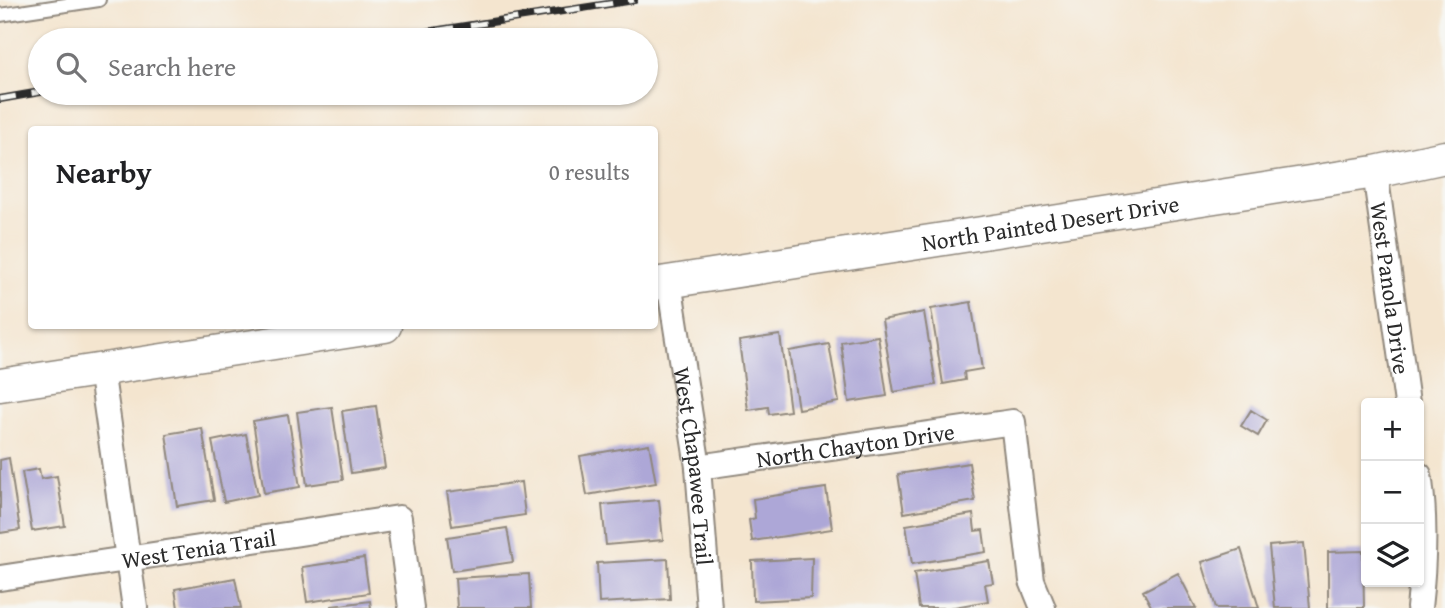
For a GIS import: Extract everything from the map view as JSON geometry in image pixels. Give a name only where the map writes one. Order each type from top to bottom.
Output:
[{"type":"street","name":"North Painted Desert Drive","points":[[662,283],[1375,172],[1445,157]]},
{"type":"street","name":"West Panola Drive","points":[[1375,172],[1406,398]]},
{"type":"street","name":"West Chapawee Trail","points":[[662,283],[698,467],[709,608]]},
{"type":"street","points":[[0,385],[365,329]]},
{"type":"street","points":[[101,369],[135,608]]},
{"type":"street","name":"North Chayton Drive","points":[[698,467],[1013,422],[1032,581],[1043,608]]},
{"type":"street","name":"West Tenia Trail","points":[[0,579],[399,518],[411,608]]},
{"type":"street","points":[[1419,608],[1423,562],[1422,524]]},
{"type":"lane","points":[[0,15],[99,0]]},
{"type":"building","points":[[971,302],[982,369],[964,372],[965,380],[943,384],[931,309]]},
{"type":"building","points":[[924,312],[936,385],[894,392],[882,320]]},
{"type":"building","points":[[780,335],[790,411],[769,414],[768,407],[748,410],[739,341]]},
{"type":"building","points":[[878,336],[887,396],[849,402],[841,342]]},
{"type":"building","points":[[829,344],[839,402],[798,409],[789,351]]},
{"type":"building","points":[[376,406],[385,468],[351,473],[342,411]]},
{"type":"building","points":[[332,407],[343,480],[307,485],[297,412]]},
{"type":"building","points":[[1251,410],[1267,420],[1258,436],[1241,426]]},
{"type":"building","points":[[288,415],[300,487],[264,493],[253,421]]},
{"type":"building","points":[[202,428],[214,500],[177,506],[166,434]]},
{"type":"building","points":[[246,434],[258,495],[224,502],[212,441]]},
{"type":"building","points":[[649,444],[656,483],[587,495],[580,456]]},
{"type":"building","points":[[9,458],[20,530],[0,533],[0,460]]},
{"type":"building","points":[[969,463],[975,501],[904,513],[898,474]]},
{"type":"building","points":[[39,469],[41,479],[57,476],[65,526],[32,531],[22,472]]},
{"type":"building","points":[[521,482],[525,515],[452,526],[447,492]]},
{"type":"building","points":[[826,488],[832,529],[752,541],[749,520],[755,518],[753,499]]},
{"type":"building","points":[[659,500],[663,540],[606,545],[602,505]]},
{"type":"building","points":[[973,514],[975,531],[983,530],[986,552],[912,564],[906,525]]},
{"type":"building","points":[[507,528],[513,562],[452,571],[447,537]]},
{"type":"building","points":[[1304,543],[1310,608],[1275,608],[1269,546]]},
{"type":"building","points":[[1241,549],[1259,608],[1216,608],[1202,562]]},
{"type":"building","points":[[1361,551],[1364,608],[1328,608],[1328,552]]},
{"type":"building","points":[[364,558],[369,593],[307,602],[302,567]]},
{"type":"building","points":[[812,558],[811,598],[753,601],[752,561]]},
{"type":"building","points":[[668,559],[670,599],[599,603],[597,563]]},
{"type":"building","points":[[989,561],[993,583],[985,584],[988,601],[949,608],[919,608],[914,573]]},
{"type":"building","points":[[1178,573],[1196,608],[1152,608],[1143,591]]},
{"type":"building","points":[[529,574],[531,608],[457,608],[455,578]]},
{"type":"building","points":[[235,578],[241,608],[178,608],[175,589]]},
{"type":"building","points":[[370,601],[371,608],[332,608],[332,606]]},
{"type":"railway","points":[[453,28],[634,0]]},
{"type":"railway","points":[[0,99],[28,94]]}]
